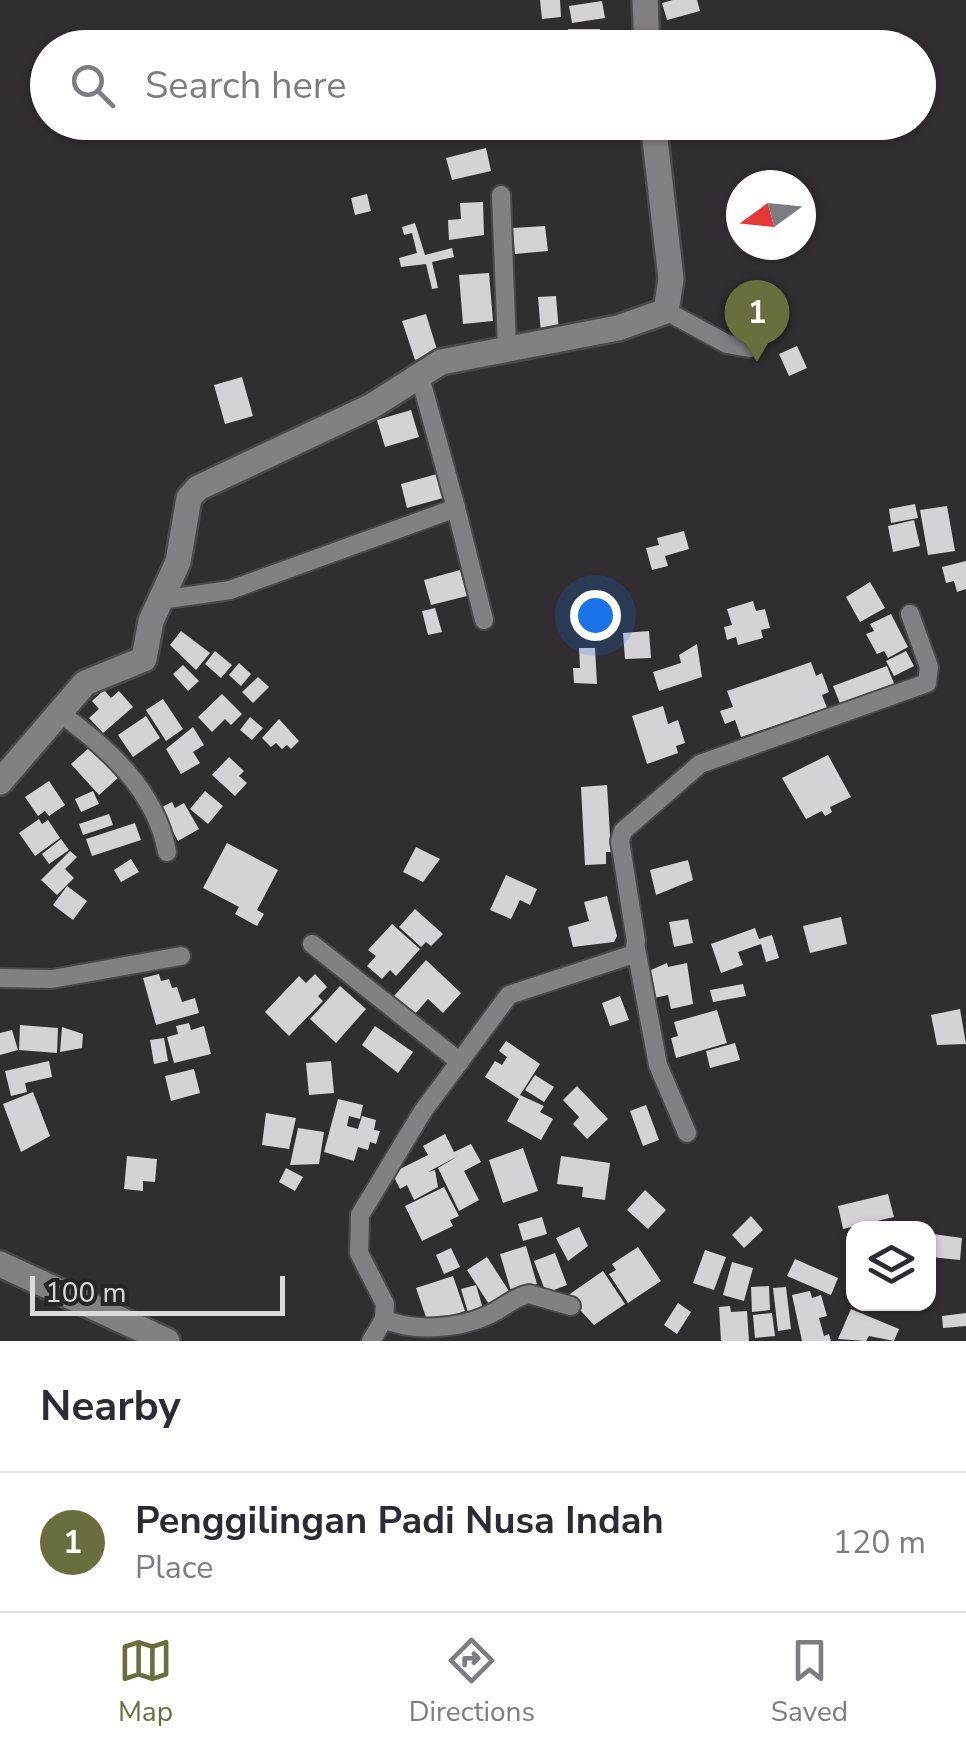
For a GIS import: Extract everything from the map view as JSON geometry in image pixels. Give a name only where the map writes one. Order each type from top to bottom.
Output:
[{"type":"street","points":[[646,0],[647,30]]},
{"type":"street","points":[[655,140],[671,280],[666,311]]},
{"type":"street","points":[[500,195],[507,346]]},
{"type":"street","points":[[0,782],[18,766],[57,711],[85,683],[144,658],[151,621],[178,562],[194,491],[372,406],[440,362],[507,346],[618,328],[666,311],[727,344],[749,348]]},
{"type":"street","points":[[419,374],[484,620]]},
{"type":"street","points":[[162,600],[230,590],[456,508]]},
{"type":"street","points":[[687,1133],[658,1065],[636,949],[620,841],[623,831],[700,764],[928,681],[929,667],[910,614]]},
{"type":"street","points":[[57,711],[122,765],[163,828],[167,852]]},
{"type":"street","points":[[312,944],[460,1062]]},
{"type":"street","points":[[371,1341],[384,1319],[382,1294],[359,1253],[362,1207],[422,1111],[509,995],[631,956],[636,949]]},
{"type":"street","points":[[0,978],[52,980],[181,956]]},
{"type":"street","points":[[0,1264],[167,1341]]},
{"type":"street","points":[[384,1319],[404,1328],[458,1324],[486,1316],[529,1294],[571,1306]]},
{"type":"building","points":[[540,0],[560,0],[561,17],[542,19]]},
{"type":"building","points":[[697,0],[700,11],[667,20],[662,3]]},
{"type":"building","points":[[602,1],[605,18],[572,23],[569,6]]},
{"type":"building","points":[[486,148],[491,171],[452,180],[446,158]]},
{"type":"building","points":[[367,194],[371,211],[355,215],[351,198]]},
{"type":"building","points":[[483,202],[484,235],[449,240],[448,220],[461,219],[460,203]]},
{"type":"building","points":[[415,223],[425,255],[452,248],[454,257],[432,262],[438,288],[432,289],[426,264],[401,267],[399,258],[417,253],[412,233],[404,235],[402,227]]},
{"type":"building","points":[[545,226],[548,251],[515,254],[513,228]]},
{"type":"building","points":[[489,273],[493,321],[463,324],[459,275]]},
{"type":"building","points":[[556,296],[559,333],[541,334],[538,297]]},
{"type":"building","points":[[426,314],[438,353],[415,360],[402,321]]},
{"type":"building","points":[[797,346],[807,368],[789,376],[779,354]]},
{"type":"building","points":[[242,377],[253,416],[225,424],[214,385]]},
{"type":"building","points":[[411,410],[419,437],[385,447],[377,420]]},
{"type":"building","points":[[437,474],[443,498],[407,508],[401,484]]},
{"type":"building","points":[[915,504],[918,518],[891,523],[889,509]]},
{"type":"building","points":[[947,506],[955,551],[928,555],[920,510]]},
{"type":"building","points":[[914,520],[920,546],[893,552],[888,526]]},
{"type":"building","points":[[684,531],[689,549],[665,556],[668,566],[652,570],[646,548],[659,545],[657,538]]},
{"type":"building","points":[[966,561],[966,589],[957,592],[954,581],[946,583],[942,567]]},
{"type":"building","points":[[460,570],[467,596],[431,605],[424,580]]},
{"type":"building","points":[[870,582],[885,608],[860,622],[846,597]]},
{"type":"building","points":[[753,601],[756,611],[765,609],[770,628],[761,630],[763,638],[738,645],[736,637],[727,640],[724,627],[732,625],[727,609]]},
{"type":"building","points":[[435,608],[442,632],[428,635],[422,611]]},
{"type":"building","points":[[891,614],[908,647],[888,658],[884,651],[877,654],[866,634],[874,631],[870,624]]},
{"type":"building","points":[[181,631],[210,653],[196,670],[170,645]]},
{"type":"building","points":[[649,631],[651,658],[625,659],[623,633]]},
{"type":"building","points":[[697,644],[702,677],[659,691],[653,672],[681,663],[679,655]]},
{"type":"building","points":[[579,648],[595,648],[597,684],[574,683],[573,668],[580,668]]},
{"type":"building","points":[[215,651],[232,665],[221,678],[205,664]]},
{"type":"building","points":[[906,651],[914,666],[894,676],[886,661]]},
{"type":"building","points":[[811,662],[816,676],[822,673],[829,692],[822,695],[827,708],[741,737],[735,720],[725,724],[720,711],[733,707],[727,691]]},
{"type":"building","points":[[239,663],[251,674],[241,686],[229,675]]},
{"type":"building","points":[[183,665],[199,681],[188,691],[173,674]]},
{"type":"building","points":[[887,666],[897,691],[843,711],[833,686]]},
{"type":"building","points":[[258,677],[269,687],[253,703],[242,692]]},
{"type":"building","points":[[104,690],[111,698],[119,691],[133,707],[103,733],[89,718],[99,709],[92,701]]},
{"type":"building","points":[[222,694],[242,714],[231,725],[225,719],[212,732],[198,717]]},
{"type":"building","points":[[163,699],[183,729],[166,741],[146,710]]},
{"type":"building","points":[[663,706],[668,724],[678,720],[685,743],[676,746],[678,753],[647,764],[632,716]]},
{"type":"building","points":[[146,716],[160,738],[133,757],[118,735]]},
{"type":"building","points":[[250,717],[263,728],[252,740],[240,730]]},
{"type":"building","points":[[279,719],[299,741],[291,749],[287,745],[282,749],[276,743],[271,747],[262,738]]},
{"type":"building","points":[[193,727],[204,745],[193,752],[200,763],[181,774],[166,749]]},
{"type":"building","points":[[90,747],[118,778],[99,795],[71,764]]},
{"type":"building","points":[[828,755],[851,797],[830,807],[832,812],[825,816],[822,811],[806,819],[782,778]]},
{"type":"building","points":[[229,757],[244,771],[239,776],[247,783],[235,796],[212,775]]},
{"type":"building","points":[[49,781],[65,805],[49,816],[45,811],[38,816],[25,797]]},
{"type":"building","points":[[607,785],[611,852],[606,852],[606,864],[585,865],[581,787]]},
{"type":"building","points":[[93,791],[99,804],[81,812],[75,799]]},
{"type":"building","points":[[205,791],[223,806],[208,824],[190,809]]},
{"type":"building","points":[[172,802],[175,808],[184,803],[199,829],[178,841],[160,808]]},
{"type":"building","points":[[109,814],[113,825],[83,835],[79,824]]},
{"type":"building","points":[[39,819],[42,824],[48,820],[60,838],[35,856],[19,833]]},
{"type":"building","points":[[135,823],[141,840],[92,856],[86,839]]},
{"type":"building","points":[[61,839],[69,850],[49,864],[42,854]]},
{"type":"building","points":[[227,843],[278,870],[257,910],[264,914],[257,926],[235,914],[239,907],[203,888]]},
{"type":"building","points":[[416,847],[440,859],[423,882],[403,872]]},
{"type":"building","points":[[70,851],[77,857],[65,869],[74,878],[57,895],[41,880]]},
{"type":"building","points":[[131,859],[139,872],[121,882],[114,870]]},
{"type":"building","points":[[688,860],[693,880],[656,895],[650,870]]},
{"type":"building","points":[[506,875],[537,889],[530,905],[520,900],[511,919],[490,910]]},
{"type":"building","points":[[67,886],[87,901],[73,920],[53,905]]},
{"type":"building","points":[[607,896],[617,936],[614,942],[573,947],[568,927],[589,921],[584,902]]},
{"type":"building","points":[[415,909],[443,934],[431,946],[426,942],[421,947],[399,927]]},
{"type":"building","points":[[841,917],[847,944],[810,953],[803,926]]},
{"type":"building","points":[[688,919],[693,943],[674,947],[669,922]]},
{"type":"building","points":[[392,924],[420,949],[396,976],[390,970],[382,979],[367,966],[376,956],[368,950]]},
{"type":"building","points":[[755,928],[759,939],[772,935],[779,958],[766,962],[761,944],[738,952],[743,965],[721,973],[711,944]]},
{"type":"building","points":[[426,960],[461,993],[443,1013],[428,999],[414,1015],[394,996]]},
{"type":"building","points":[[667,963],[668,967],[687,963],[693,1004],[671,1009],[668,995],[649,999],[644,973]]},
{"type":"building","points":[[159,974],[161,981],[169,979],[172,988],[177,987],[182,1002],[195,998],[199,1013],[156,1025],[143,978]]},
{"type":"building","points":[[315,974],[327,987],[318,996],[323,1001],[289,1036],[265,1012],[299,976],[306,983]]},
{"type":"building","points":[[743,984],[746,996],[713,1002],[710,990]]},
{"type":"building","points":[[340,986],[366,1009],[336,1043],[310,1019]]},
{"type":"building","points":[[620,996],[629,1020],[610,1026],[602,1003]]},
{"type":"building","points":[[960,1009],[966,1044],[937,1045],[931,1015]]},
{"type":"building","points":[[717,1010],[727,1043],[676,1058],[671,1038],[678,1036],[674,1022]]},
{"type":"building","points":[[189,1023],[191,1030],[204,1026],[211,1054],[174,1063],[167,1037],[178,1034],[176,1026]]},
{"type":"building","points":[[20,1025],[58,1028],[57,1053],[19,1050]]},
{"type":"building","points":[[375,1026],[413,1052],[398,1073],[362,1045]]},
{"type":"building","points":[[62,1027],[83,1034],[82,1048],[60,1052]]},
{"type":"building","points":[[12,1030],[18,1050],[0,1055],[0,1033]]},
{"type":"building","points":[[164,1038],[168,1061],[154,1064],[150,1040]]},
{"type":"building","points":[[506,1041],[540,1064],[520,1095],[544,1106],[540,1112],[553,1119],[541,1140],[507,1121],[519,1099],[485,1077],[495,1061],[502,1065],[507,1057],[499,1051]]},
{"type":"building","points":[[735,1043],[740,1060],[710,1068],[706,1051]]},
{"type":"building","points":[[49,1061],[52,1077],[25,1083],[27,1092],[11,1096],[5,1071]]},
{"type":"building","points":[[331,1061],[334,1093],[309,1095],[306,1063]]},
{"type":"building","points":[[194,1069],[200,1093],[171,1101],[165,1076]]},
{"type":"building","points":[[535,1075],[554,1087],[544,1102],[525,1090]]},
{"type":"building","points":[[577,1086],[608,1119],[587,1139],[573,1124],[579,1117],[563,1100]]},
{"type":"building","points":[[33,1092],[50,1136],[21,1152],[3,1104]]},
{"type":"building","points":[[338,1099],[363,1105],[360,1119],[349,1116],[347,1126],[358,1129],[362,1116],[376,1120],[374,1130],[380,1131],[376,1144],[370,1142],[368,1150],[358,1147],[354,1161],[324,1152]]},
{"type":"building","points":[[646,1105],[659,1140],[643,1146],[630,1111]]},
{"type":"building","points":[[266,1113],[296,1118],[289,1149],[262,1145]]},
{"type":"building","points":[[298,1128],[324,1132],[319,1164],[290,1165]]},
{"type":"building","points":[[445,1134],[454,1152],[471,1144],[481,1162],[464,1171],[479,1200],[459,1211],[438,1168],[458,1156],[428,1172],[435,1170],[438,1187],[414,1200],[407,1185],[400,1189],[392,1173],[428,1155],[423,1146]]},
{"type":"building","points":[[523,1148],[538,1191],[503,1203],[489,1160]]},
{"type":"building","points":[[127,1156],[157,1159],[155,1182],[143,1181],[143,1191],[124,1189]]},
{"type":"building","points":[[561,1156],[610,1163],[605,1200],[582,1197],[583,1187],[557,1184]]},
{"type":"building","points":[[286,1168],[303,1177],[295,1191],[279,1182]]},
{"type":"building","points":[[444,1187],[459,1216],[450,1220],[453,1226],[422,1241],[405,1206]]},
{"type":"building","points":[[645,1190],[666,1210],[648,1229],[627,1210]]},
{"type":"building","points":[[888,1194],[894,1217],[846,1221],[843,1229],[838,1206]]},
{"type":"building","points":[[751,1216],[763,1230],[744,1248],[732,1235]]},
{"type":"building","points":[[542,1217],[547,1234],[523,1241],[518,1224]]},
{"type":"building","points":[[579,1227],[588,1246],[568,1261],[556,1238]]},
{"type":"building","points":[[936,1234],[962,1238],[960,1260],[936,1258]]},
{"type":"building","points":[[526,1246],[537,1284],[511,1291],[500,1254]]},
{"type":"building","points":[[638,1247],[661,1281],[628,1303],[609,1274],[616,1270],[612,1264]]},
{"type":"building","points":[[451,1248],[460,1267],[444,1274],[436,1255]]},
{"type":"building","points":[[705,1250],[726,1257],[714,1290],[693,1283]]},
{"type":"building","points":[[555,1253],[567,1285],[546,1293],[534,1261]]},
{"type":"building","points":[[487,1257],[509,1291],[492,1309],[467,1270]]},
{"type":"building","points":[[795,1259],[838,1278],[831,1295],[787,1276]]},
{"type":"building","points":[[732,1262],[753,1268],[744,1301],[723,1295]]},
{"type":"building","points":[[603,1271],[625,1304],[594,1325],[567,1296]]},
{"type":"building","points":[[453,1276],[465,1311],[428,1323],[416,1288]]},
{"type":"building","points":[[476,1285],[484,1312],[469,1316],[461,1289]]},
{"type":"building","points":[[769,1286],[770,1310],[752,1312],[751,1287]]},
{"type":"building","points":[[786,1287],[791,1329],[778,1331],[773,1288]]},
{"type":"building","points":[[810,1291],[812,1298],[821,1295],[827,1316],[819,1318],[824,1336],[829,1334],[831,1341],[802,1341],[792,1295]]},
{"type":"building","points":[[678,1303],[691,1312],[677,1334],[664,1325]]},
{"type":"building","points":[[730,1306],[731,1312],[747,1311],[749,1341],[721,1341],[719,1307]]},
{"type":"building","points":[[850,1311],[899,1329],[894,1341],[869,1336],[866,1341],[838,1339]]},
{"type":"building","points":[[772,1313],[775,1336],[755,1338],[753,1315]]},
{"type":"building","points":[[966,1313],[966,1326],[943,1328],[942,1316]]},
{"type":"place","name":"Penggilingan Padi Nusa Indah","points":[[757,362]]}]
